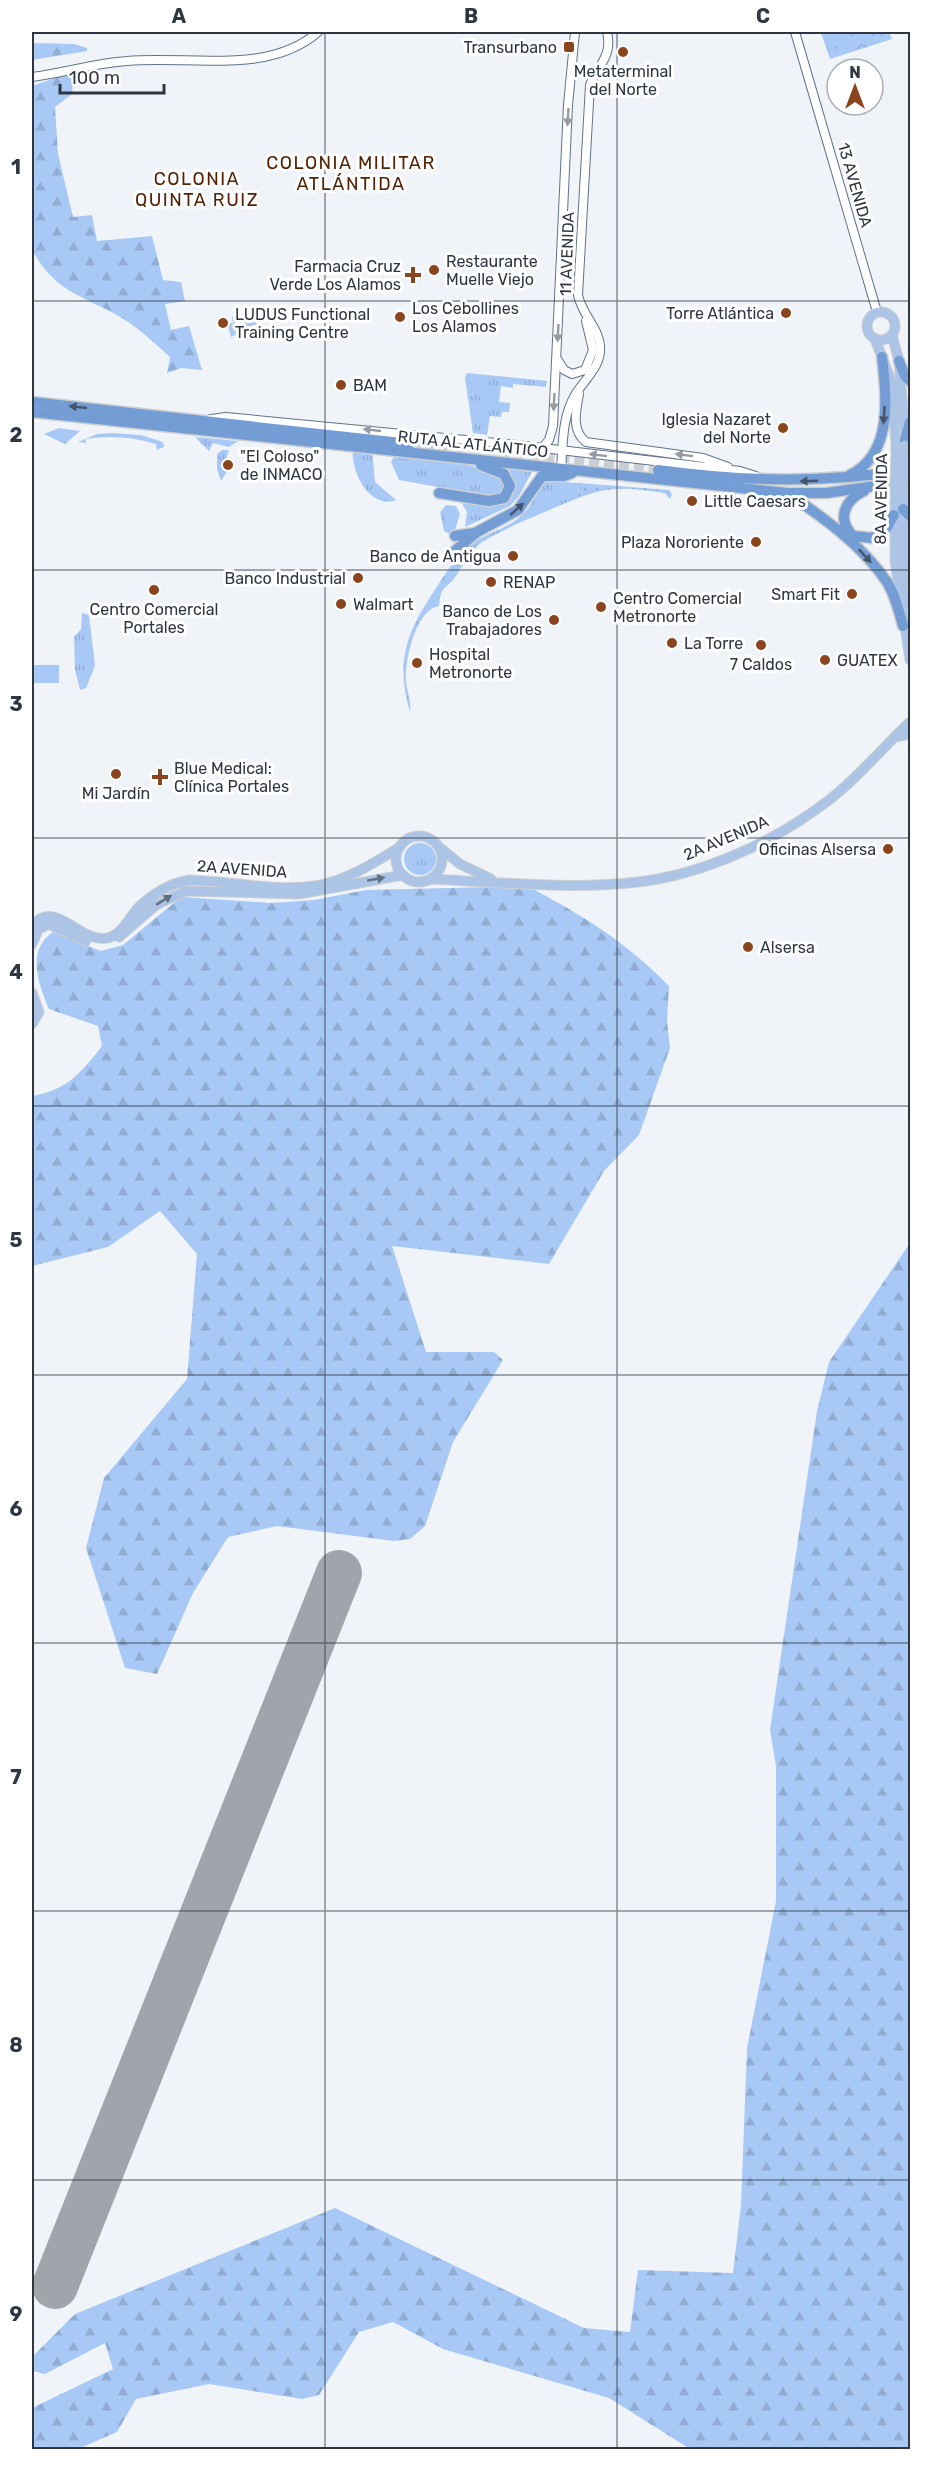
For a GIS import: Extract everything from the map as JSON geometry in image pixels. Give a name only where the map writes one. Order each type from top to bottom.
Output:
[{"type":"highway","points":[[842,479],[860,470],[879,445],[885,404],[882,357]]},
{"type":"highway","points":[[899,361],[905,376],[910,381]]},
{"type":"highway","name":"RUTA AL ATLÁNTICO","points":[[32,402],[410,444]]},
{"type":"highway","name":"RUTA AL ATLÁNTICO","points":[[32,412],[787,493],[826,493],[910,481]]},
{"type":"highway","points":[[902,444],[910,422]]},
{"type":"highway","points":[[439,493],[497,501],[504,498],[510,486],[504,474],[458,458]]},
{"type":"highway","points":[[449,556],[477,532],[518,510],[542,476],[564,476],[578,470]]},
{"type":"highway","name":"RUTA AL ATLÁNTICO","points":[[658,470],[776,481],[842,479],[910,470]]},
{"type":"highway","points":[[872,486],[846,504],[843,519],[847,530],[859,539],[872,538],[903,514]]},
{"type":"highway","points":[[787,493],[825,519],[867,557],[888,584],[903,626]]},
{"type":"highway","points":[[452,502],[464,498]]},
{"type":"highway","points":[[455,536],[477,532]]},
{"type":"main road","points":[[33,77],[131,60],[261,57],[298,46],[318,32]]},
{"type":"main road","name":"11 AVENIDA","points":[[542,448],[552,433],[575,32]]},
{"type":"main road","name":"11 AVENIDA","points":[[561,469],[566,415],[582,384],[596,366],[600,352],[599,338],[585,318],[578,295],[589,98],[593,78],[607,57],[607,32]]},
{"type":"main road","name":"13 AVENIDA","points":[[795,32],[877,312]]},
{"type":"main road","points":[[877,312],[886,312],[893,318],[896,326],[892,335],[885,340],[875,339],[868,333],[866,325],[869,317],[877,312]]},
{"type":"main road","points":[[557,359],[564,370],[572,374],[585,370],[593,350],[585,318]]},
{"type":"main road","name":"8A AVENIDA","points":[[892,335],[899,361],[902,444],[899,492],[903,514],[904,560],[910,605]]},
{"type":"main road","name":"8A AVENIDA","points":[[875,339],[895,399],[902,444]]},
{"type":"main road","points":[[582,384],[576,423],[580,437],[586,442],[703,458],[740,471]]},
{"type":"main road","name":"RUTA AL ATLÁNTICO","points":[[199,421],[226,417],[268,420],[542,448],[740,471],[776,481]]},
{"type":"main road","name":"8A AVENIDA","points":[[903,514],[895,561],[903,626],[910,660]]},
{"type":"main road","name":"2A AVENIDA","points":[[430,879],[588,885],[641,882],[677,874],[721,860],[786,828],[827,802],[856,777],[910,722]]},
{"type":"main road","points":[[893,738],[910,734]]},
{"type":"main road","points":[[420,836],[434,842],[439,847],[442,862],[436,875],[430,879],[415,881],[403,875],[397,865],[400,847],[406,841],[420,836]]},
{"type":"main road","name":"2A AVENIDA","points":[[32,926],[40,918],[54,916],[90,936],[107,938],[119,931],[156,892],[176,883],[189,880],[314,886],[359,871],[400,847]]},
{"type":"main road","name":"2A AVENIDA","points":[[439,847],[471,871],[502,882]]},
{"type":"main road","name":"2A AVENIDA","points":[[32,944],[38,930],[48,924],[92,943],[111,942],[163,900],[185,891],[299,894],[403,875]]},
{"type":"main road","points":[[32,993],[39,1012],[32,1024]]},
{"type":"green space","points":[[821,32],[889,32],[892,39],[836,57],[829,57]]},
{"type":"green space","points":[[821,32],[844,32],[848,42],[827,49]]},
{"type":"green space","points":[[32,43],[74,44],[87,48],[87,51],[32,60]]},
{"type":"green space","points":[[69,73],[73,80],[72,94],[55,107],[58,154],[73,217],[92,215],[97,241],[152,236],[163,280],[181,282],[185,301],[165,304],[171,330],[189,326],[202,370],[181,368],[167,373],[170,357],[130,323],[68,290],[49,274],[32,250],[32,86]]},
{"type":"green space","points":[[258,311],[262,321],[231,337],[227,323],[233,323],[232,317]]},
{"type":"green space","points":[[467,373],[547,381],[546,387],[513,384],[513,388],[501,386],[499,402],[510,403],[509,412],[502,412],[501,417],[490,416],[487,435],[473,433],[465,378]]},
{"type":"green space","points":[[59,428],[80,431],[65,444],[44,434]]},
{"type":"green space","points":[[97,434],[141,435],[163,442],[164,447],[157,450],[156,444],[121,437],[86,439],[86,443],[78,442]]},
{"type":"green space","points":[[195,437],[238,441],[229,447],[213,443],[209,451]]},
{"type":"green space","points":[[353,449],[372,451],[375,482],[396,500],[386,502],[377,499],[363,486],[355,467]]},
{"type":"green space","points":[[222,450],[229,450],[224,465],[228,470],[221,481],[217,469],[217,454]]},
{"type":"green space","points":[[395,455],[448,461],[486,471],[500,476],[504,492],[497,496],[483,495],[399,480],[391,462]]},
{"type":"green space","points":[[506,469],[532,472],[519,496],[510,506],[465,527],[467,512],[461,502],[504,501]]},
{"type":"green space","points":[[544,481],[579,483],[578,498],[507,528],[474,549],[453,580],[443,590],[439,606],[431,609],[418,625],[410,648],[406,670],[410,712],[404,676],[406,647],[426,604],[460,554],[470,545],[506,526],[525,512]]},
{"type":"green space","points":[[579,483],[669,490],[672,494],[670,499],[665,493],[611,489],[578,498]]},
{"type":"green space","points":[[446,505],[456,506],[460,514],[455,530],[450,534],[444,531],[440,512]]},
{"type":"green space","points":[[82,613],[89,615],[95,666],[86,688],[80,690],[75,670],[74,637],[81,629]]},
{"type":"green space","points":[[32,665],[59,665],[59,683],[32,683]]},
{"type":"green space","points":[[420,843],[431,848],[436,859],[431,870],[420,875],[409,870],[404,859],[409,848]]},
{"type":"green space","points":[[528,886],[619,942],[669,986],[667,1021],[670,1048],[639,1135],[604,1171],[549,1264],[392,1246],[426,1352],[494,1352],[503,1360],[453,1442],[425,1526],[410,1539],[394,1541],[277,1526],[228,1537],[193,1593],[157,1674],[125,1668],[86,1548],[104,1478],[187,1379],[197,1254],[160,1211],[108,1247],[32,1266],[32,1096],[64,1085],[80,1072],[102,1046],[98,1026],[49,1009],[38,978],[39,948],[53,932],[101,951],[123,945],[181,897],[271,903],[314,900],[366,890]]},
{"type":"green space","points":[[910,1243],[910,2449],[690,2449],[609,2398],[443,2349],[393,2322],[359,2332],[319,2395],[302,2399],[209,2384],[136,2399],[117,2432],[78,2449],[32,2449],[32,2408],[113,2369],[105,2343],[45,2374],[32,2371],[32,2357],[75,2314],[335,2208],[584,2328],[630,2332],[638,2270],[733,2273],[741,2205],[747,2048],[776,1901],[776,1766],[770,1730],[817,1411],[829,1362]]},
{"type":"runway","points":[[55,2286],[339,1573]]},
{"type":"tunnel","points":[[410,444],[658,470]]},
{"type":"place","name":"Transurbano","points":[[569,47]]},
{"type":"place","name":"Metaterminal del Norte","points":[[623,52]]},
{"type":"place","name":"Restaurante Muelle Viejo","points":[[434,270]]},
{"type":"place","name":"Farmacia Cruz Verde Los Alamos","points":[[413,275]]},
{"type":"place","name":"Torre Atlántica","points":[[786,313]]},
{"type":"place","name":"Los Cebollines Los Alamos","points":[[400,317]]},
{"type":"place","name":"LUDUS Functional Training Centre","points":[[223,323]]},
{"type":"place","name":"BAM","points":[[341,385]]},
{"type":"place","name":"Iglesia Nazaret del Norte","points":[[783,428]]},
{"type":"place","name":"\"El Coloso\" de INMACO","points":[[228,465]]},
{"type":"place","name":"Little Caesars","points":[[692,501]]},
{"type":"place","name":"Plaza Nororiente","points":[[756,542]]},
{"type":"place","name":"Banco de Antigua","points":[[513,556]]},
{"type":"place","name":"Banco Industrial","points":[[358,578]]},
{"type":"place","name":"RENAP","points":[[491,582]]},
{"type":"place","name":"Centro Comercial Portales","points":[[154,590]]},
{"type":"place","name":"Smart Fit","points":[[852,594]]},
{"type":"place","name":"Walmart","points":[[341,604]]},
{"type":"place","name":"Centro Comercial Metronorte","points":[[601,607]]},
{"type":"place","name":"Banco de Los Trabajadores","points":[[554,620]]},
{"type":"place","name":"La Torre","points":[[672,643]]},
{"type":"place","name":"7 Caldos","points":[[761,645]]},
{"type":"place","name":"GUATEX","points":[[825,660]]},
{"type":"place","name":"Hospital Metronorte","points":[[417,663]]},
{"type":"place","name":"Mi Jardín","points":[[116,774]]},
{"type":"place","name":"Blue Medical: Clínica Portales","points":[[160,777]]},
{"type":"place","name":"Oficinas Alsersa","points":[[888,849]]},
{"type":"place","name":"Alsersa","points":[[748,947]]},
{"type":"district","name":"COLONIA MILITAR ATLÁNTIDA","points":[[351,174]]},
{"type":"district","name":"COLONIA QUINTA RUIZ","points":[[197,189]]}]
